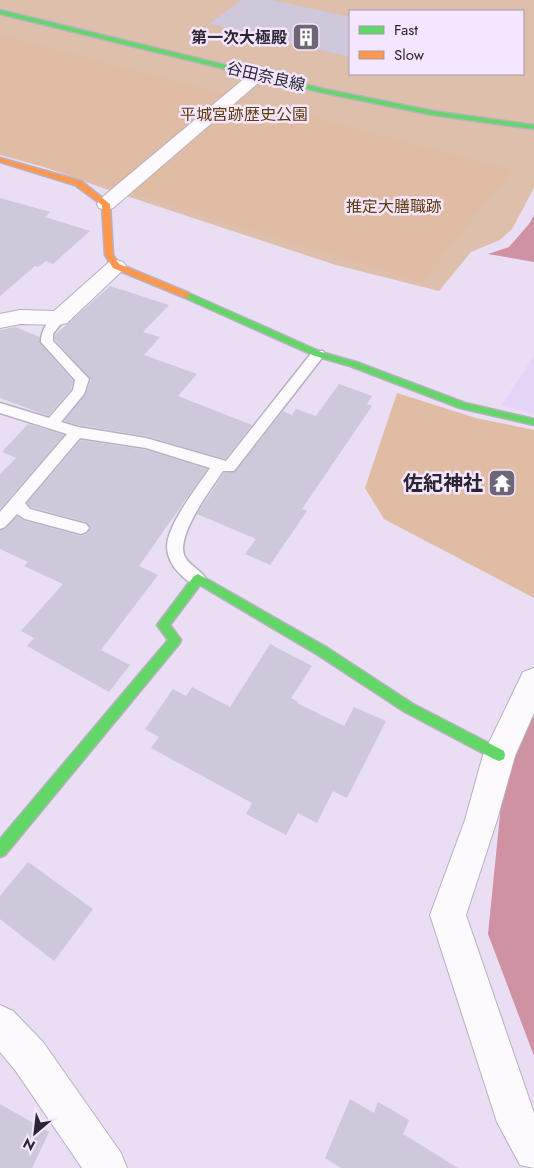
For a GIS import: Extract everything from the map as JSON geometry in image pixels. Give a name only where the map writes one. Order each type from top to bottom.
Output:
[{"type":"street","name":"谷田奈良線","points":[[0,12],[258,75],[433,113],[534,127]]},
{"type":"street","points":[[106,204],[258,75]]},
{"type":"street","points":[[0,160],[78,184],[106,204]]},
{"type":"street","points":[[106,204],[108,255],[116,266],[318,354],[352,364],[462,406],[534,422]]},
{"type":"street","points":[[0,320],[20,317],[59,318],[116,266]]},
{"type":"street","points":[[0,850],[176,640],[163,625],[198,579],[322,651],[409,708],[499,754]]},
{"type":"street","points":[[534,681],[499,754],[481,820],[448,915],[517,1122],[534,1151]]},
{"type":"street","points":[[0,1024],[29,1056],[106,1168]]},
{"type":"lane","points":[[52,424],[79,391],[82,379],[47,342],[47,333],[59,318]]},
{"type":"lane","points":[[0,408],[77,432],[146,443],[229,467],[318,354]]},
{"type":"lane","points":[[0,523],[77,432]]},
{"type":"lane","points":[[198,579],[184,570],[178,561],[175,552],[175,538],[219,465]]},
{"type":"lane","points":[[16,503],[25,513],[81,528]]},
{"type":"shaded area","points":[[534,215],[534,262],[488,254],[509,247],[529,224]]},
{"type":"shaded area","points":[[534,356],[534,414],[501,406]]},
{"type":"shaded area","points":[[534,703],[534,1056],[488,934],[504,775]]},
{"type":"green space","name":"平城宮跡歴史公園","points":[[0,0],[534,0],[534,188],[512,229],[500,240],[471,252],[439,291],[336,265],[44,167],[0,155]]},
{"type":"green space","name":"推定大膳職跡","points":[[0,35],[513,170],[421,282],[0,153]]},
{"type":"green space","points":[[397,393],[476,418],[534,430],[534,598],[384,519],[365,488]]},
{"type":"building","name":"第一次大極殿","points":[[241,0],[272,0],[349,17],[349,57],[209,24]]},
{"type":"building","points":[[0,198],[50,212],[45,217],[90,231],[53,264],[46,261],[38,267],[35,266],[0,296]]},
{"type":"building","points":[[110,286],[169,305],[143,332],[160,337],[144,355],[197,374],[178,396],[252,425],[225,459],[146,436],[64,421],[85,395],[91,380],[55,340],[55,335]]},
{"type":"building","points":[[15,327],[40,337],[40,343],[73,381],[71,389],[48,416],[0,398],[0,330]]},
{"type":"building","points":[[339,384],[372,396],[367,404],[372,406],[302,509],[307,511],[270,565],[245,554],[256,539],[197,514],[224,473],[235,472],[283,411],[292,415],[296,409],[316,416]]},
{"type":"building","points":[[28,424],[64,435],[0,509],[0,474],[16,458],[2,452]]},
{"type":"building","points":[[81,440],[146,450],[207,469],[139,566],[158,575],[101,650],[130,665],[109,692],[27,646],[34,638],[21,631],[63,584],[24,566],[28,562],[0,549],[0,531],[6,528],[17,516],[25,521],[81,536],[87,534],[90,529],[86,522],[31,507],[27,503]]},
{"type":"building","points":[[270,644],[312,666],[291,698],[297,703],[344,726],[354,707],[386,721],[347,798],[333,791],[317,823],[298,813],[286,835],[246,814],[252,803],[151,748],[159,737],[145,729],[173,689],[186,696],[192,687],[230,707]]},
{"type":"building","points":[[28,862],[93,909],[54,961],[0,919],[0,896]]},
{"type":"building","points":[[350,1099],[374,1113],[378,1102],[409,1120],[403,1134],[458,1168],[341,1168],[325,1158]]},
{"type":"building","points":[[0,1104],[49,1132],[32,1168],[0,1168]]},
{"type":"traffic: fast","points":[[0,12],[324,91],[433,113],[534,127]]},
{"type":"traffic: fast","points":[[186,295],[318,354],[353,364],[463,406],[534,422]]},
{"type":"traffic: fast","points":[[0,850],[175,640],[163,625],[198,579],[322,651],[409,708],[499,755]]},
{"type":"traffic: slow","points":[[0,160],[78,183],[106,204],[109,255],[116,266],[186,295]]},
{"type":"place","name":"第一次大極殿","points":[[306,37]]},
{"type":"place","name":"佐紀神社","points":[[502,483]]}]
